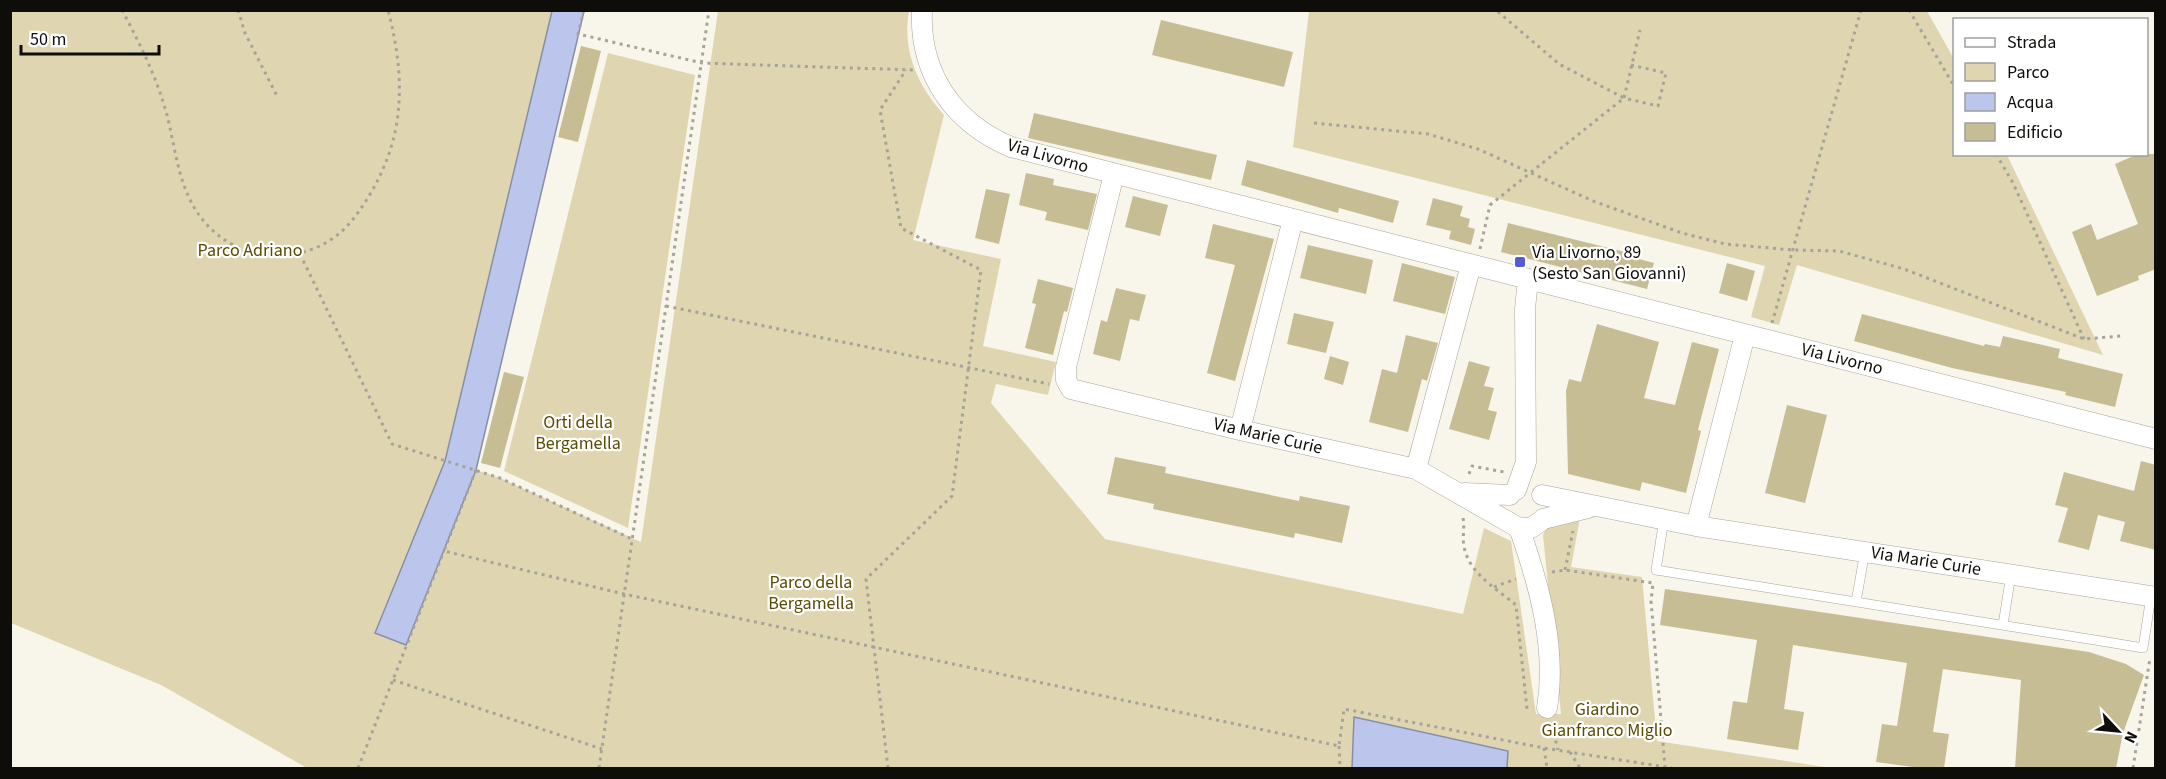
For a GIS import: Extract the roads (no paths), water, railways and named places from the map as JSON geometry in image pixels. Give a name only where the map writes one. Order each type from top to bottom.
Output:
[{"type":"street","name":"Via Livorno","points":[[922,10],[922,38],[931,71],[942,94],[962,116],[998,141],[1114,174],[2156,440]]},
{"type":"street","name":"Via Livorno","points":[[1071,388],[1066,380],[1066,367],[1114,174]]},
{"type":"street","points":[[1240,430],[1293,219]]},
{"type":"street","points":[[1416,469],[1464,263]]},
{"type":"street","points":[[1528,279],[1524,309],[1526,462],[1546,506],[1536,537],[1536,575],[1551,687],[1548,708]]},
{"type":"street","points":[[1696,526],[1745,335]]},
{"type":"street","name":"Via Marie Curie","points":[[1071,388],[1240,430],[1416,469],[1516,526]]},
{"type":"street","points":[[1526,462],[1505,507],[1508,519],[1516,526],[1536,575]]},
{"type":"street","points":[[1513,492],[1528,487],[1540,493]]},
{"type":"street","name":"Via Marie Curie","points":[[1461,493],[1513,492]]},
{"type":"street","name":"Via Marie Curie","points":[[1540,493],[1696,526],[2153,596]]},
{"type":"street","name":"Via Marie Curie","points":[[1542,520],[1597,506]]},
{"type":"street","points":[[1516,526],[1531,528],[1542,520]]},
{"type":"lane","points":[[1664,519],[1656,570],[2003,626],[2143,648],[2153,596]]},
{"type":"lane","points":[[1856,602],[1865,552]]},
{"type":"lane","points":[[2003,626],[2011,574]]},
{"type":"water","points":[[552,11],[584,11],[476,470],[406,645],[375,633],[445,461]]},
{"type":"water","points":[[1354,717],[1508,751],[1507,768],[1352,768]]},
{"type":"place","name":"Via Livorno, 89 (Sesto San Giovanni)","points":[[1520,262]]},
{"type":"park label","name":"Parco Adriano","points":[[250,250]]},
{"type":"park label","name":"Orti della Bergamella","points":[[578,432]]},
{"type":"park label","name":"Parco della Bergamella","points":[[811,592]]},
{"type":"park label","name":"Giardino Gianfranco Miglio","points":[[1607,719]]}]
